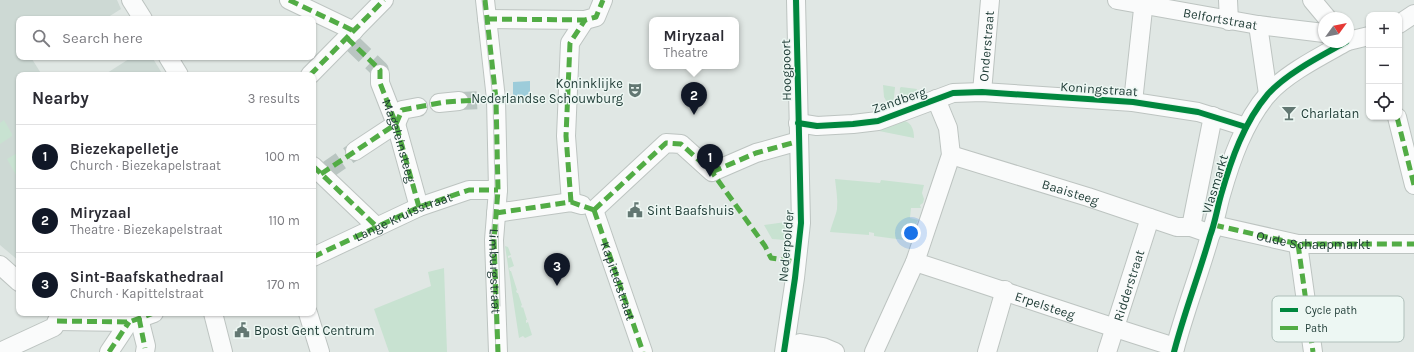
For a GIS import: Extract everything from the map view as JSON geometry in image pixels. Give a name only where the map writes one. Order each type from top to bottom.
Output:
[{"type":"street","points":[[131,0],[141,16]]},
{"type":"street","points":[[289,0],[315,16]]},
{"type":"street","points":[[313,72],[351,38],[384,0]]},
{"type":"street","name":"Limburgstraat","points":[[485,0],[490,99],[498,190],[494,240],[498,352]]},
{"type":"street","points":[[487,19],[588,19],[596,17],[603,0]]},
{"type":"street","name":"Hoogpoort","points":[[796,0],[799,140]]},
{"type":"street","name":"Onderstraat","points":[[982,92],[990,0]]},
{"type":"street","name":"Belfortstraat","points":[[1117,0],[1144,2],[1229,21],[1318,32]]},
{"type":"street","points":[[1228,0],[1229,21]]},
{"type":"street","points":[[1312,0],[1321,12]]},
{"type":"street","points":[[1133,102],[1144,2]]},
{"type":"street","points":[[1402,22],[1414,14]]},
{"type":"street","points":[[316,17],[351,38]]},
{"type":"street","points":[[570,202],[566,136],[570,43],[588,19]]},
{"type":"street","points":[[1258,25],[1268,94]]},
{"type":"street","points":[[1402,29],[1414,28]]},
{"type":"street","name":"Vlasmarkt","points":[[1354,40],[1366,37]]},
{"type":"street","name":"Vlasmarkt","points":[[1213,116],[1191,226],[1212,230],[1220,196],[1246,127],[1268,94],[1292,74],[1336,48]]},
{"type":"street","points":[[170,60],[177,72]]},
{"type":"street","name":"Mageleinsteeg","points":[[380,74],[380,83],[396,124],[419,208]]},
{"type":"street","name":"Zandberg","points":[[798,123],[817,126],[878,121],[953,93],[982,92]]},
{"type":"street","name":"Koningstraat","points":[[982,92],[1133,102],[1198,112],[1213,116]]},
{"type":"street","points":[[874,352],[915,262],[951,155],[948,128],[936,99]]},
{"type":"street","points":[[439,103],[459,101]]},
{"type":"street","points":[[355,151],[396,124],[402,110],[418,107]]},
{"type":"street","points":[[1213,116],[1246,127]]},
{"type":"street","points":[[1398,120],[1414,185]]},
{"type":"street","points":[[496,213],[570,202],[594,210],[666,143],[681,144],[712,172],[756,153],[799,140]]},
{"type":"street","name":"Nederpolder","points":[[785,352],[801,223],[799,140]]},
{"type":"street","name":"Baaisteeg","points":[[951,155],[1088,197],[1177,227],[1191,226]]},
{"type":"street","points":[[320,170],[377,227]]},
{"type":"street","name":"Lange Kruisstraat","points":[[316,256],[419,208],[469,190],[498,190]]},
{"type":"street","name":"Kapittelstraat","points":[[594,210],[643,352]]},
{"type":"street","name":"Ridderstraat","points":[[1107,352],[1150,218]]},
{"type":"street","points":[[1175,350],[1212,230]]},
{"type":"street","name":"Oude Schaapmarkt","points":[[1212,230],[1298,244],[1414,244]]},
{"type":"street","points":[[1298,244],[1305,296]]},
{"type":"street","name":"Erpelsteeg","points":[[915,262],[1005,290],[1175,350]]},
{"type":"street","points":[[0,265],[16,279]]},
{"type":"street","points":[[987,352],[1005,290]]},
{"type":"street","points":[[214,316],[223,352]]},
{"type":"street","points":[[309,316],[320,352]]},
{"type":"street","points":[[0,352],[54,327],[55,317],[141,318]]},
{"type":"street","points":[[111,348],[141,318]]},
{"type":"street","points":[[141,318],[145,350]]},
{"type":"street","points":[[1312,342],[1313,352]]},
{"type":"street","points":[[785,352],[800,343],[823,347],[835,352]]},
{"type":"shaded area","points":[[0,0],[117,0],[121,9],[110,16],[16,16],[16,60],[33,60],[40,72],[16,72],[16,258],[0,245]]},
{"type":"shaded area","points":[[127,60],[154,60],[161,72],[109,72]]},
{"type":"green space","points":[[883,85],[895,87],[893,105],[888,104],[884,97]]},
{"type":"green space","points":[[901,87],[917,89],[913,97],[901,106],[899,105]]},
{"type":"green space","points":[[4,120],[12,136],[0,144],[0,123]]},
{"type":"green space","points":[[905,121],[912,128],[914,138],[879,131],[882,128]]},
{"type":"green space","points":[[16,154],[16,175],[7,159]]},
{"type":"green space","points":[[835,179],[880,183],[881,180],[924,185],[922,193],[924,199],[923,203],[920,205],[921,208],[911,208],[910,218],[918,220],[916,224],[918,226],[916,233],[913,234],[912,241],[874,236],[874,233],[869,232],[869,235],[830,232],[837,209]]},
{"type":"green space","points":[[786,222],[786,240],[772,239],[764,225]]},
{"type":"green space","points":[[505,246],[508,247],[511,255],[508,256],[508,258],[511,257],[514,266],[509,268],[522,305],[521,306],[522,308],[523,307],[527,320],[526,323],[528,322],[532,335],[525,338],[523,336],[519,338]]},
{"type":"green space","points":[[444,268],[447,352],[389,352],[374,309],[431,286],[428,272]]},
{"type":"water","points":[[530,81],[530,103],[513,103],[513,82]]},
{"type":"tunnel","points":[[352,43],[380,70],[380,74]]},
{"type":"tunnel","points":[[459,101],[484,100]]},
{"type":"tunnel","points":[[326,171],[355,151]]},
{"type":"tram line","points":[[482,0],[493,99],[495,189],[491,240],[496,352]]},
{"type":"tram line","points":[[498,224],[500,306]]},
{"type":"marked path","points":[[289,0],[354,31]]},
{"type":"marked path","points":[[313,72],[384,0]]},
{"type":"marked path","points":[[485,0],[496,99],[498,190],[494,240],[498,352]]},
{"type":"marked path","points":[[487,19],[585,20],[596,17],[603,0]]},
{"type":"marked path","points":[[571,202],[566,136],[570,43],[585,20]]},
{"type":"marked path","points":[[347,38],[380,70],[380,83],[396,124],[419,207]]},
{"type":"marked path","points":[[321,174],[396,124],[402,110],[445,102],[496,99]]},
{"type":"marked path","points":[[1398,120],[1414,185]]},
{"type":"marked path","points":[[712,172],[756,153],[799,141]]},
{"type":"marked path","points":[[594,210],[666,143],[681,144],[712,172],[765,246],[771,258],[797,262]]},
{"type":"marked path","points":[[316,169],[377,227]]},
{"type":"marked path","points":[[316,256],[419,207],[469,190],[498,190]]},
{"type":"marked path","points":[[496,213],[571,202],[594,210]]},
{"type":"marked path","points":[[594,210],[643,352]]},
{"type":"marked path","points":[[1214,225],[1298,244],[1414,244]]},
{"type":"marked path","points":[[1298,244],[1305,296]]},
{"type":"marked path","points":[[57,321],[129,322],[146,316]]},
{"type":"marked path","points":[[139,318],[145,348]]},
{"type":"marked path","points":[[109,352],[129,322]]},
{"type":"marked path","points":[[1312,342],[1313,352]]},
{"type":"cycle path","points":[[784,352],[795,278],[801,223],[796,0]]},
{"type":"cycle path","points":[[1174,352],[1213,226],[1229,168],[1245,129],[1260,105],[1276,86],[1305,65],[1335,48]]},
{"type":"cycle path","points":[[798,123],[817,126],[878,121],[953,93],[982,92],[1133,102],[1198,112],[1246,127]]},
{"type":"place","name":"Koninklijke Nederlandse Schouwburg","points":[[635,90]]},
{"type":"place","name":"Charlatan","points":[[1289,113]]},
{"type":"place","name":"Miryzaal","points":[[694,115]]},
{"type":"place","name":"Biezekapelletje","points":[[710,177]]},
{"type":"place","name":"Sint Baafshuis","points":[[635,210]]},
{"type":"place","name":"Sint-Baafskathedraal","points":[[557,286]]},
{"type":"place","name":"Bpost Gent Centrum","points":[[242,330]]}]
